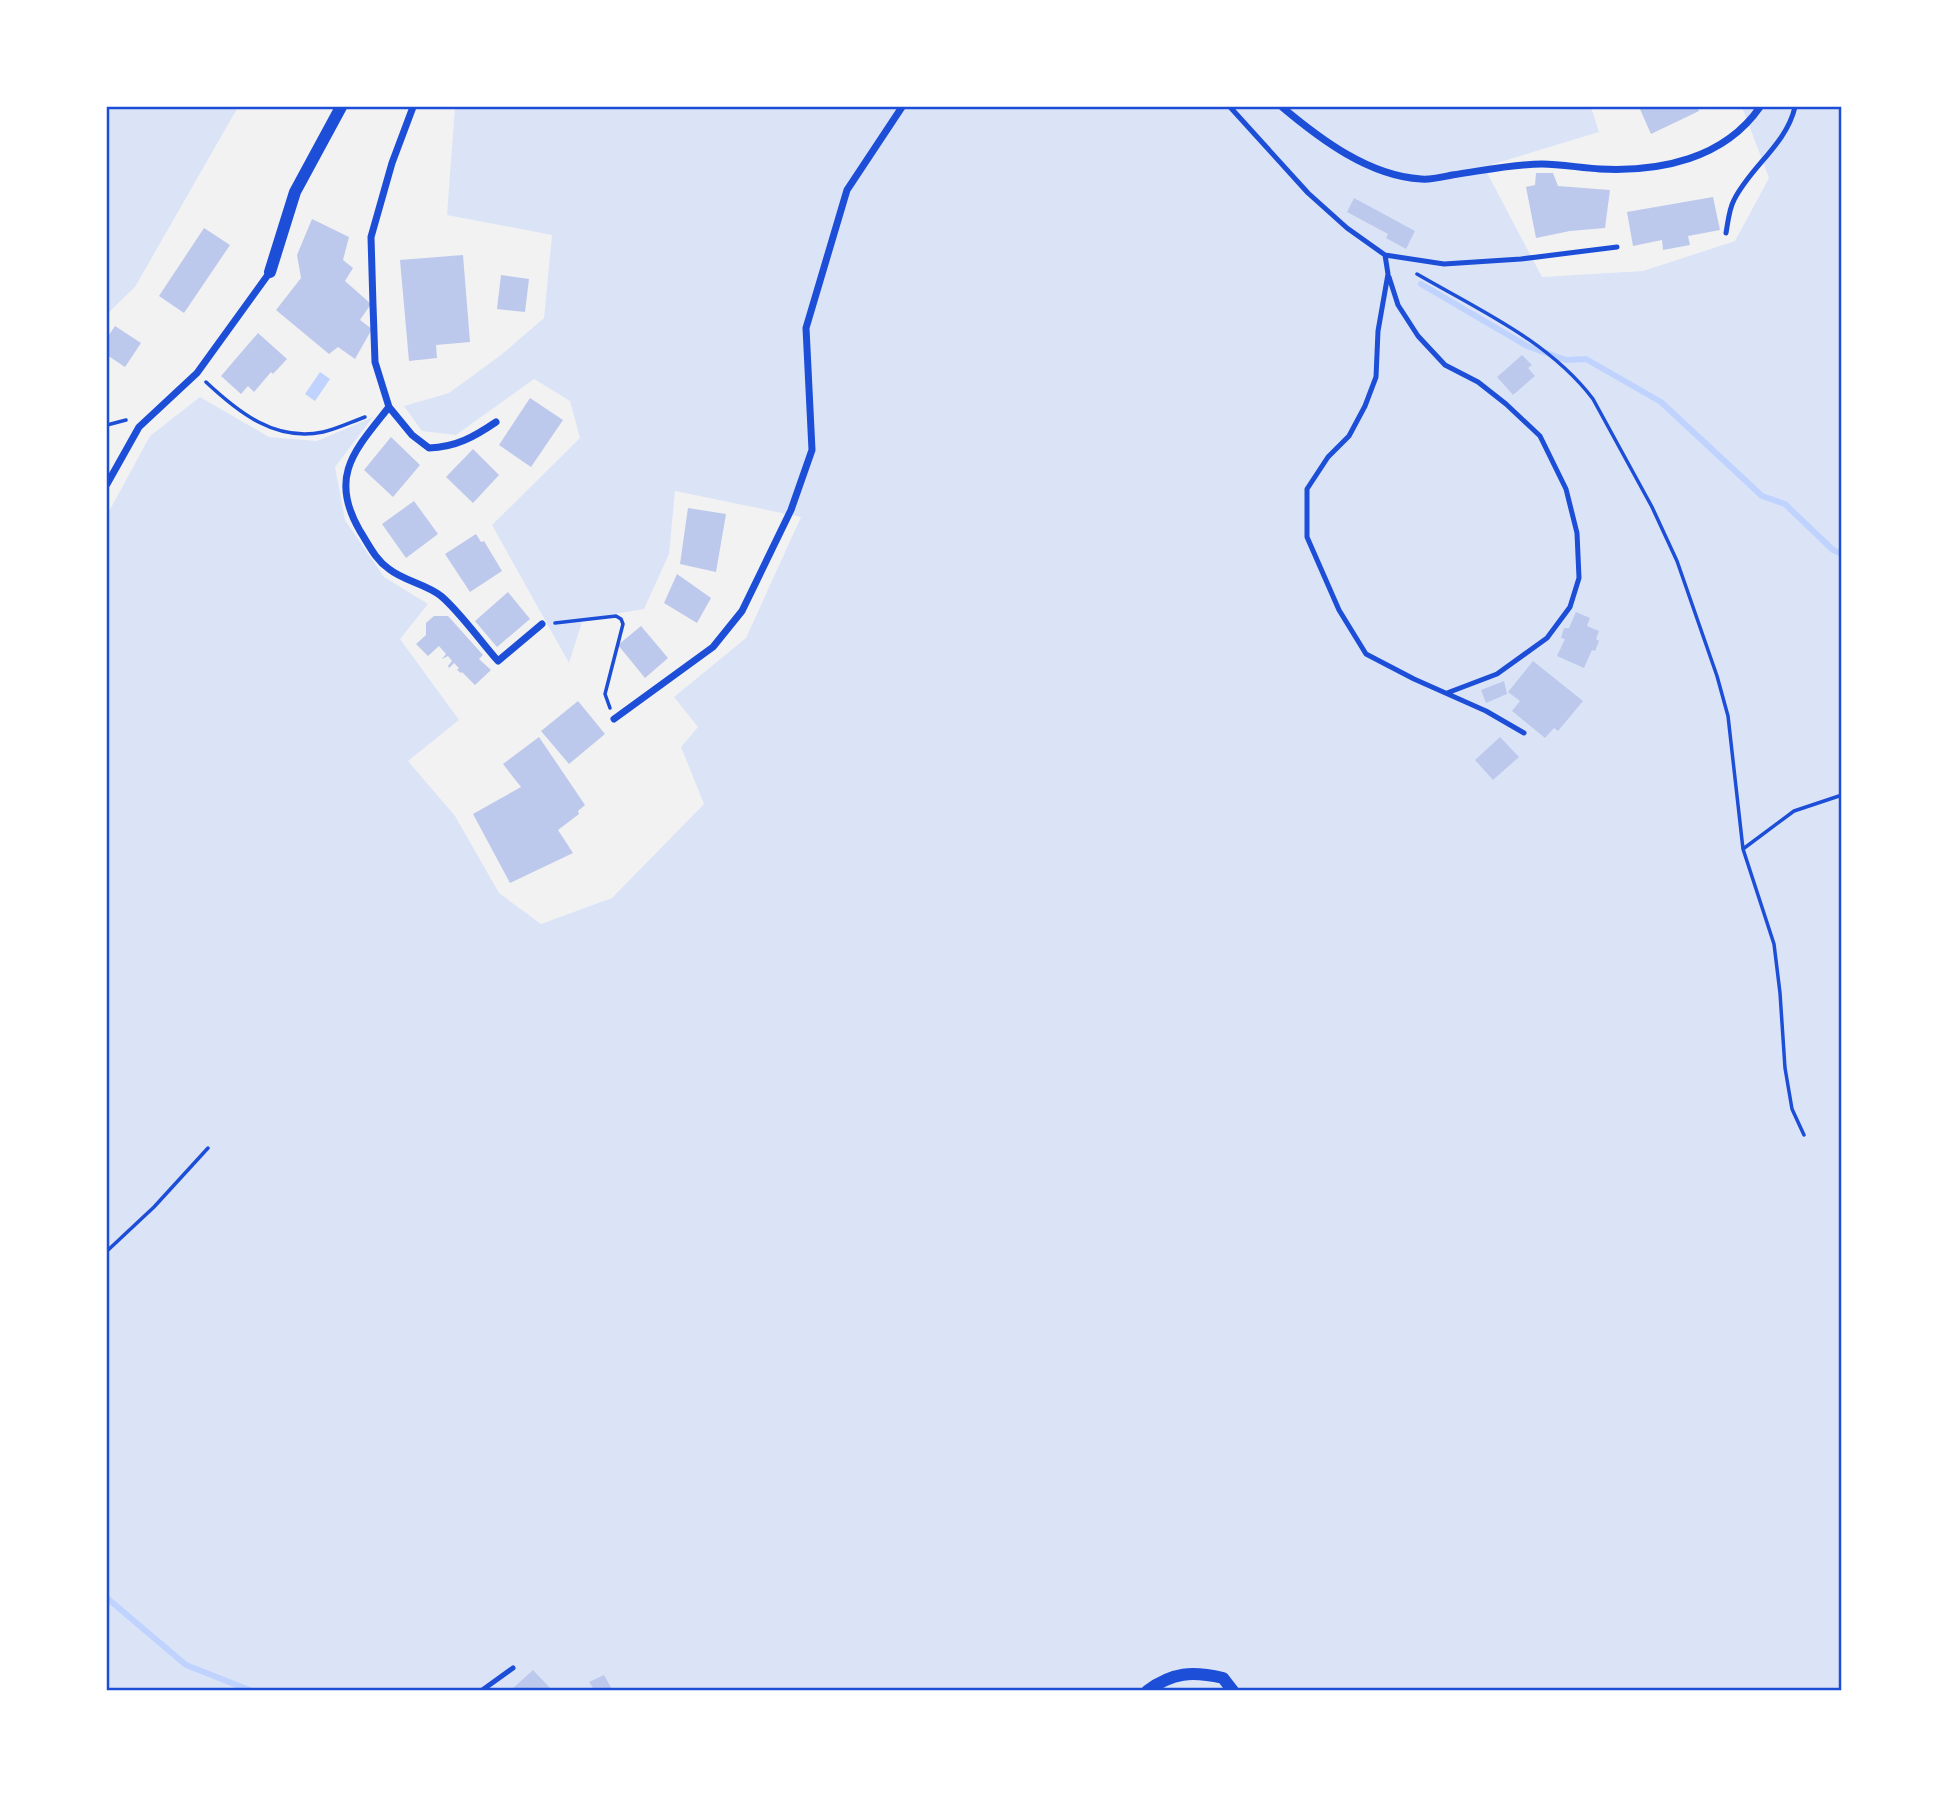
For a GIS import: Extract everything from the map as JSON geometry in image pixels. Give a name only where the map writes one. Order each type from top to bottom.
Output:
[{"type":"street","points":[[107,484],[139,427],[197,373],[271,272],[295,192],[341,107]]},
{"type":"street","points":[[413,107],[391,163],[372,237],[375,362],[390,407],[412,435],[429,449],[449,447],[473,438],[496,422]]},
{"type":"street","points":[[614,719],[713,647],[742,611],[791,510],[812,450],[806,328],[847,190],[902,107]]},
{"type":"street","points":[[1282,107],[1313,133],[1353,159],[1422,180],[1541,164],[1601,169],[1651,169],[1708,151],[1736,135],[1760,107]]},
{"type":"street","points":[[390,407],[357,447],[348,469],[345,496],[354,519],[377,558],[391,571],[440,595],[498,661],[542,624]]},
{"type":"street","points":[[1147,1691],[1181,1674],[1200,1673],[1223,1678],[1233,1691]]},
{"type":"lane","points":[[1230,107],[1308,193],[1347,228],[1385,255],[1444,264],[1521,259],[1617,247]]},
{"type":"lane","points":[[1726,233],[1732,202],[1780,141],[1792,120],[1795,107]]},
{"type":"lane","points":[[1385,255],[1398,305],[1418,336],[1445,365],[1478,382],[1539,436],[1566,489],[1577,533],[1579,578],[1570,607],[1547,638],[1497,674],[1447,693]]},
{"type":"lane","points":[[1388,274],[1378,331],[1376,377],[1349,436],[1328,457],[1307,489],[1307,537],[1339,610],[1366,654],[1524,733]]},
{"type":"lane","points":[[481,1691],[513,1668]]},
{"type":"path","points":[[1385,255],[1521,334],[1549,354],[1583,385],[1652,508],[1677,561],[1728,716],[1743,849],[1774,944],[1785,1068],[1792,1109],[1804,1135]]},
{"type":"path","points":[[197,373],[235,409],[275,430],[323,432],[390,407]]},
{"type":"path","points":[[542,624],[616,616],[621,619],[623,624],[605,694],[614,719]]},
{"type":"path","points":[[1743,849],[1794,811],[1842,795]]},
{"type":"path","points":[[107,1251],[154,1207],[208,1148]]},
{"type":"shaded area","points":[[107,107],[238,107],[135,287],[107,314]]},
{"type":"shaded area","points":[[455,107],[1591,107],[1599,132],[1484,167],[1542,277],[1643,271],[1735,241],[1769,178],[1742,107],[1842,107],[1842,1691],[107,1691],[107,515],[150,436],[200,397],[269,437],[317,441],[373,417],[335,467],[345,520],[384,577],[428,604],[400,639],[459,720],[408,761],[455,816],[499,893],[541,924],[612,898],[704,804],[681,747],[698,727],[674,697],[746,638],[801,517],[675,491],[669,554],[644,609],[583,619],[569,663],[492,525],[580,438],[570,401],[534,379],[456,435],[422,431],[404,406],[449,393],[501,355],[544,318],[552,235],[447,215]]},
{"type":"water","points":[[320,372],[330,379],[315,401],[305,394]]},
{"type":"building","points":[[1639,107],[1697,107],[1699,111],[1651,134]]},
{"type":"building","points":[[1536,173],[1553,173],[1558,186],[1610,190],[1605,228],[1536,238],[1526,187],[1535,185]]},
{"type":"building","points":[[1713,197],[1720,230],[1688,236],[1690,245],[1663,250],[1662,240],[1633,246],[1627,212]]},
{"type":"building","points":[[1354,198],[1415,231],[1406,249],[1386,238],[1388,234],[1347,212]]},
{"type":"building","points":[[312,219],[349,237],[343,260],[353,268],[345,281],[371,304],[360,320],[372,329],[355,359],[338,347],[329,354],[276,310],[301,278],[297,255]]},
{"type":"building","points":[[204,228],[230,245],[184,313],[159,296]]},
{"type":"building","points":[[463,255],[470,342],[436,345],[437,358],[409,361],[400,260]]},
{"type":"building","points":[[501,275],[529,279],[525,312],[497,309]]},
{"type":"building","points":[[115,326],[141,343],[125,367],[107,355],[107,338]]},
{"type":"building","points":[[258,333],[287,359],[273,374],[271,372],[254,392],[248,386],[241,394],[221,376]]},
{"type":"building","points":[[1522,355],[1532,365],[1528,368],[1535,376],[1513,395],[1497,377]]},
{"type":"building","points":[[530,398],[563,420],[531,467],[499,445]]},
{"type":"building","points":[[391,437],[420,465],[393,497],[364,470]]},
{"type":"building","points":[[473,449],[499,475],[473,503],[446,477]]},
{"type":"building","points":[[414,501],[438,534],[406,558],[382,524]]},
{"type":"building","points":[[688,508],[726,514],[716,572],[680,564]]},
{"type":"building","points":[[476,534],[481,542],[484,541],[502,571],[470,592],[445,554]]},
{"type":"building","points":[[677,574],[711,598],[697,623],[664,603]]},
{"type":"building","points":[[508,592],[530,619],[497,647],[475,621]]},
{"type":"building","points":[[1576,612],[1590,618],[1587,626],[1599,631],[1595,651],[1592,650],[1584,668],[1557,656],[1565,639],[1561,638],[1564,628],[1569,628]]},
{"type":"building","points":[[434,616],[448,616],[483,655],[479,659],[491,670],[475,685],[457,670],[459,668],[454,663],[449,668],[452,661],[448,656],[442,659],[446,654],[439,646],[428,656],[416,644],[426,635],[426,623]]},
{"type":"building","points":[[641,626],[668,658],[645,678],[618,645]]},
{"type":"building","points":[[1533,661],[1583,701],[1558,731],[1554,728],[1545,738],[1512,711],[1520,701],[1508,692]]},
{"type":"building","points":[[1504,681],[1507,694],[1486,703],[1481,690]]},
{"type":"building","points":[[578,701],[605,734],[569,764],[541,731]]},
{"type":"building","points":[[539,737],[585,805],[578,811],[579,814],[558,830],[573,853],[510,883],[473,814],[521,787],[503,764]]},
{"type":"building","points":[[1500,737],[1519,757],[1493,780],[1475,760]]},
{"type":"building","points":[[533,1670],[553,1691],[513,1691],[512,1689]]},
{"type":"building","points":[[604,1675],[613,1691],[595,1691],[589,1682]]},
{"type":"waterway","points":[[1421,284],[1527,346],[1566,360],[1586,359],[1661,402],[1762,496],[1785,504],[1833,550],[1842,554]]},
{"type":"waterway","points":[[107,1598],[186,1665],[252,1691]]}]
